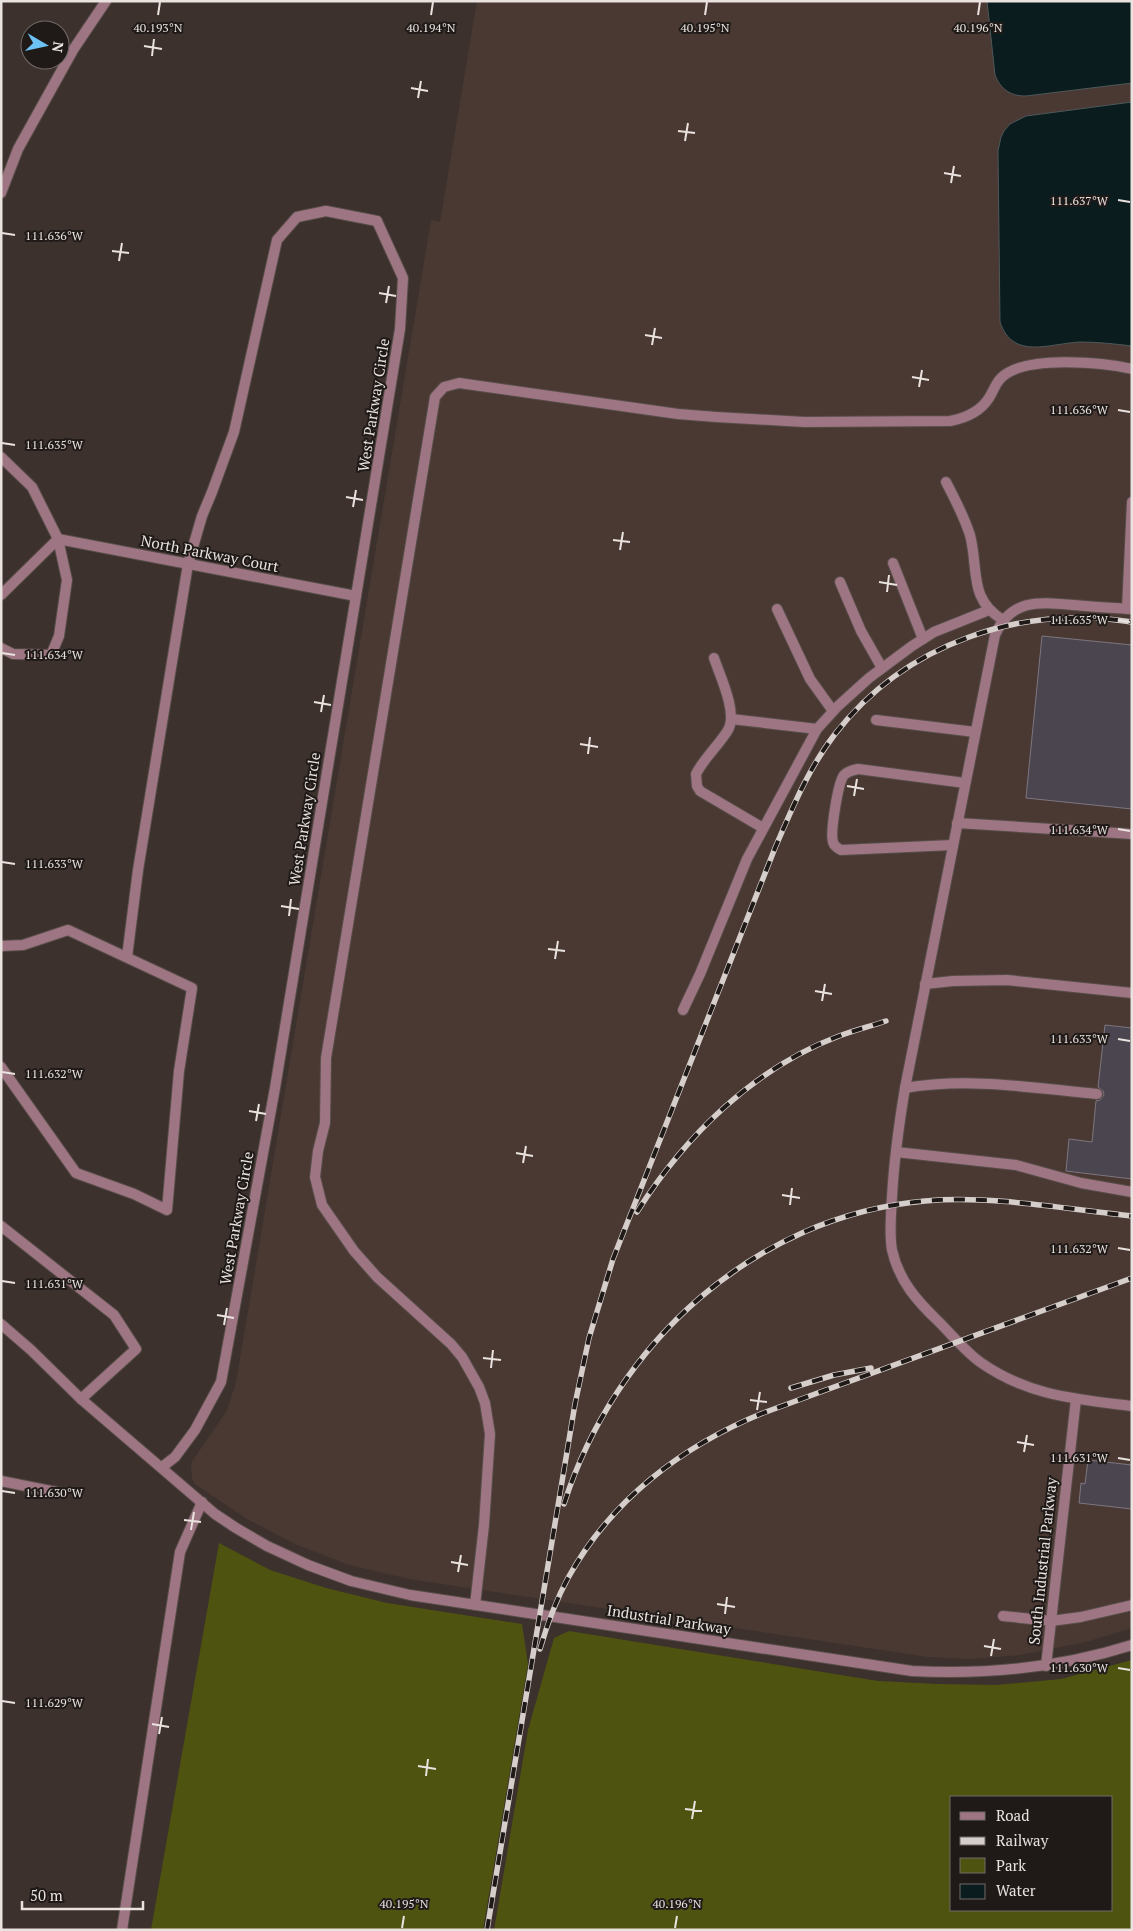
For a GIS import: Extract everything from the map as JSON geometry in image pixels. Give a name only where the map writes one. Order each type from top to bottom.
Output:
[{"type":"street","points":[[1,192],[18,149],[73,50],[106,1]]},
{"type":"street","name":"West Parkway Circle","points":[[162,1467],[175,1457],[195,1430],[221,1382],[275,1088],[400,329],[403,278],[377,221],[326,211],[297,216],[277,240],[234,432],[202,516],[188,564]]},
{"type":"street","points":[[474,1604],[484,1525],[489,1450],[488,1418],[479,1387],[462,1357],[451,1344],[377,1276],[354,1251],[322,1205],[315,1177],[318,1151],[325,1123],[326,1058],[432,404],[435,397],[444,387],[459,383],[716,418],[804,422],[950,421],[973,414],[989,398],[1001,378],[1011,371],[1036,365],[1071,362],[1094,363],[1132,369]]},
{"type":"street","points":[[1,457],[32,487],[58,539],[67,580],[59,636],[52,655],[14,654],[1,648]]},
{"type":"street","points":[[946,482],[967,527],[980,596],[989,610],[1003,620]]},
{"type":"street","points":[[1132,502],[1129,609],[1035,603],[1016,609],[998,627],[975,732],[905,1088],[896,1152],[890,1228],[896,1263],[909,1290],[918,1302],[978,1360],[993,1370],[1040,1392],[1076,1399],[1132,1406]]},
{"type":"street","points":[[1,594],[58,539]]},
{"type":"street","name":"North Parkway Court","points":[[58,539],[356,596]]},
{"type":"street","points":[[893,563],[923,639]]},
{"type":"street","points":[[127,957],[138,870],[188,564]]},
{"type":"street","points":[[840,582],[861,631],[882,668]]},
{"type":"street","points":[[777,609],[810,679],[832,711]]},
{"type":"street","points":[[683,1010],[700,974],[736,884],[763,828],[817,729],[832,711],[882,668],[923,639],[934,632],[989,610]]},
{"type":"street","points":[[714,658],[732,719],[728,730],[696,774],[696,786],[700,791],[763,828]]},
{"type":"street","points":[[732,719],[817,729]]},
{"type":"street","points":[[876,720],[975,732]]},
{"type":"street","points":[[953,845],[841,850],[833,844],[832,835],[839,784],[848,772],[858,770],[965,783]]},
{"type":"street","points":[[957,823],[1132,834]]},
{"type":"street","points":[[1,946],[23,945],[68,930],[192,988],[179,1071],[167,1210],[134,1194],[76,1172],[1,1067]]},
{"type":"street","points":[[925,984],[1007,980],[1132,993]]},
{"type":"street","points":[[905,1088],[926,1084],[967,1083],[1097,1094]]},
{"type":"street","points":[[896,1152],[1016,1165],[1095,1187],[1132,1192]]},
{"type":"street","points":[[1,1226],[114,1315],[136,1349],[81,1399]]},
{"type":"street","name":"Industrial Parkway","points":[[1,1324],[31,1350],[81,1399],[216,1514],[267,1546],[308,1565],[351,1580],[410,1595],[912,1671],[1008,1671],[1082,1659],[1132,1645]]},
{"type":"street","name":"South Industrial Parkway","points":[[1046,1666],[1076,1399]]},
{"type":"street","points":[[1,1480],[56,1492]]},
{"type":"street","points":[[122,1930],[180,1552],[202,1502]]},
{"type":"street","points":[[1003,1616],[1051,1620],[1081,1617],[1132,1605]]},
{"type":"shaded area","points":[[477,1],[1132,1],[1132,1628],[1086,1642],[1020,1655],[970,1659],[928,1657],[409,1579],[349,1565],[295,1544],[247,1519],[195,1484],[192,1479],[191,1463],[226,1412],[236,1383],[431,220],[440,222]]},
{"type":"green space","points":[[219,1543],[270,1570],[326,1588],[387,1603],[522,1624],[528,1664],[483,1930],[151,1930]]},
{"type":"green space","points":[[569,1631],[878,1681],[996,1685],[1061,1679],[1132,1660],[1132,1930],[494,1930],[528,1730],[554,1638]]},
{"type":"water","points":[[987,1],[1132,1],[1132,83],[1026,96],[1016,95],[1007,91],[1000,85],[995,75]]},
{"type":"water","points":[[1132,102],[1132,346],[1081,342],[1034,347],[1023,346],[1014,342],[1006,334],[1000,322],[998,151],[1001,137],[1010,124],[1026,116]]},
{"type":"building","points":[[1042,636],[1132,645],[1132,809],[1026,798]]},
{"type":"building","points":[[1105,1025],[1132,1028],[1132,1179],[1066,1171],[1069,1139],[1092,1142],[1096,1101],[1100,1100],[1104,1095],[1103,1091],[1098,1087]]},
{"type":"building","points":[[1088,1460],[1132,1465],[1132,1509],[1079,1503],[1081,1483],[1085,1484]]},
{"type":"railway","points":[[487,1930],[575,1404],[589,1338],[613,1259],[775,848],[801,790],[825,747],[863,703],[895,676],[930,654],[968,638],[1007,626],[1048,619],[1090,618],[1132,622]]},
{"type":"railway","points":[[637,1212],[656,1184],[700,1131],[724,1107],[750,1086],[778,1066],[808,1050],[839,1036],[886,1021]]},
{"type":"railway","points":[[564,1504],[587,1446],[618,1391],[656,1342],[700,1298],[749,1261],[804,1232],[862,1212],[925,1201],[1002,1201],[1132,1216]]},
{"type":"railway","points":[[540,1649],[552,1613],[568,1578],[585,1550],[605,1524],[627,1500],[651,1479],[677,1459],[704,1442],[733,1426],[763,1413],[1132,1278]]},
{"type":"railway","points":[[791,1388],[834,1375],[871,1368]]}]
